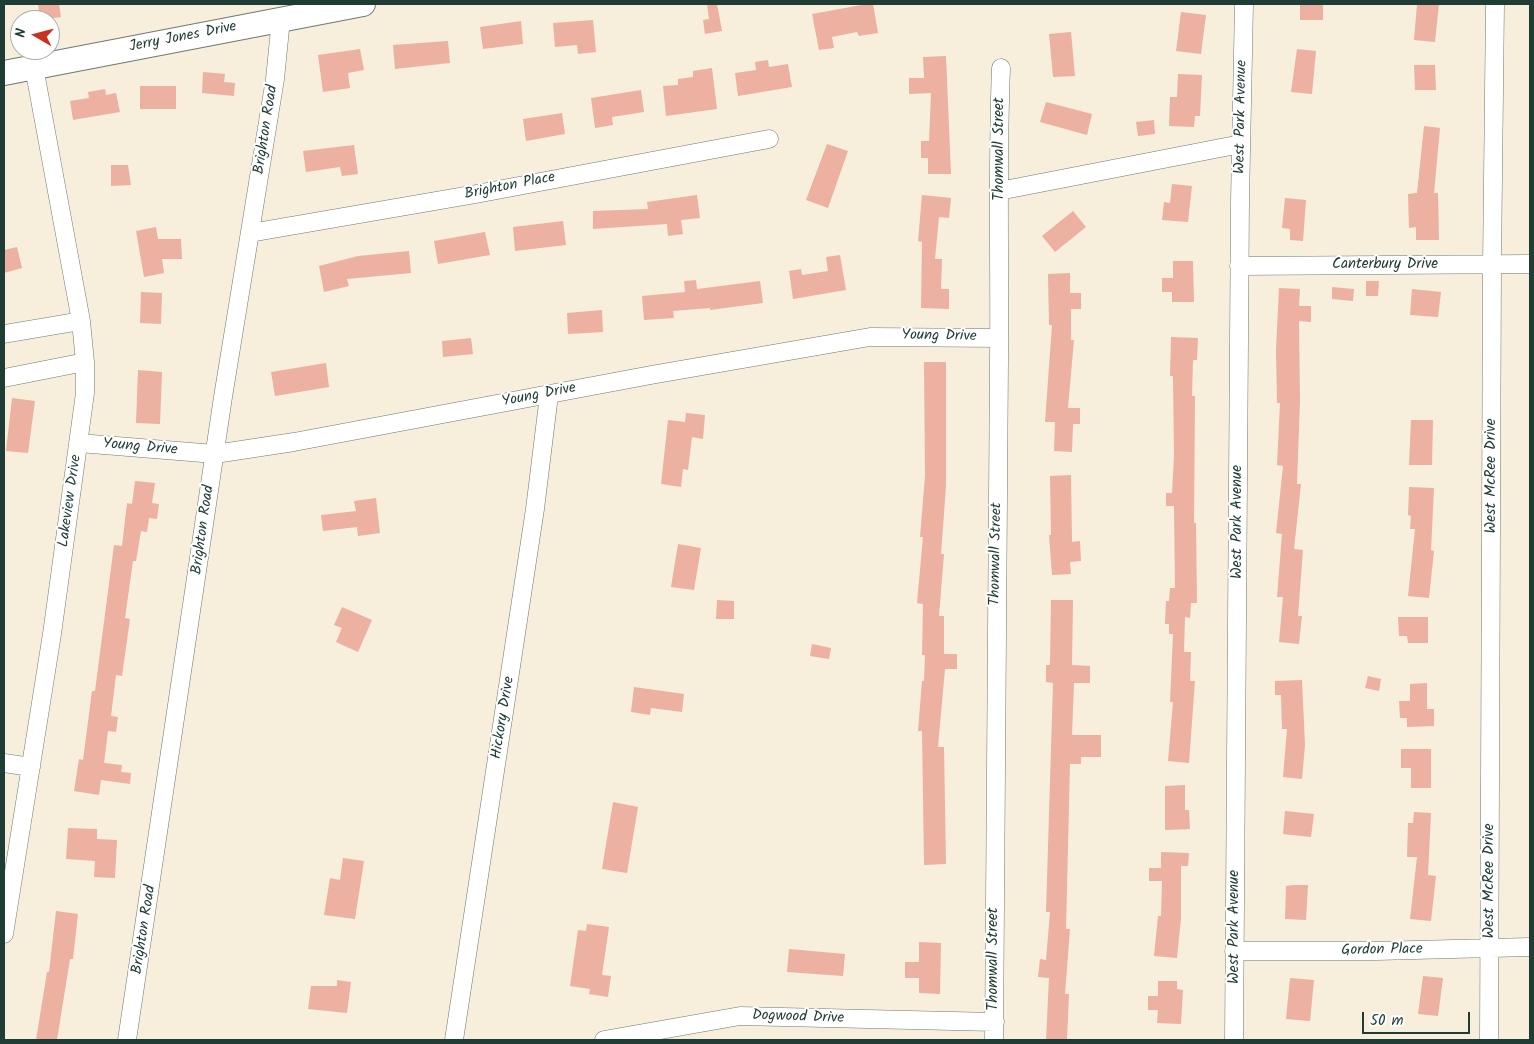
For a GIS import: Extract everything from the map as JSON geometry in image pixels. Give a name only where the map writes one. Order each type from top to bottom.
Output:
[{"type":"main road","name":"Jerry Jones Drive","points":[[4,73],[362,4]]},
{"type":"street","name":"West Park Avenue","points":[[1234,1040],[1239,266],[1244,4]]},
{"type":"street","name":"West McRee Drive","points":[[1489,1040],[1495,4]]},
{"type":"street","name":"Brighton Road","points":[[127,1040],[161,827],[215,454],[275,79],[281,19]]},
{"type":"street","name":"Lakeview Drive","points":[[4,934],[31,767],[85,393],[85,362],[81,321],[34,67]]},
{"type":"street","name":"Thomwall Street","points":[[994,1040],[993,918],[1000,338],[999,191],[1001,68]]},
{"type":"street","name":"Brighton Place","points":[[250,233],[486,192],[769,139]]},
{"type":"street","points":[[999,191],[1242,144]]},
{"type":"street","name":"Canterbury Drive","points":[[1239,266],[1530,264]]},
{"type":"street","points":[[4,334],[81,321]]},
{"type":"street","name":"Young Drive","points":[[79,443],[215,454],[294,442],[651,375],[870,337],[1000,338]]},
{"type":"street","points":[[4,378],[85,362]]},
{"type":"street","name":"Hickory Drive","points":[[454,1040],[534,518],[549,395]]},
{"type":"street","points":[[4,763],[31,767]]},
{"type":"street","name":"Gordon Place","points":[[1234,951],[1376,951],[1530,947]]},
{"type":"street","name":"Dogwood Drive","points":[[604,1040],[740,1016],[994,1022]]},
{"type":"building","points":[[38,4],[59,4],[60,10],[39,10]]},
{"type":"building","points":[[707,4],[717,4],[722,31],[705,34],[703,20],[709,19]]},
{"type":"building","points":[[873,4],[878,33],[859,36],[857,32],[832,37],[834,48],[819,50],[812,14]]},
{"type":"building","points":[[1300,4],[1323,4],[1323,20],[1300,20]]},
{"type":"building","points":[[1417,4],[1439,4],[1435,42],[1414,40]]},
{"type":"building","points":[[1181,12],[1206,15],[1201,54],[1176,51]]},
{"type":"building","points":[[593,20],[596,52],[578,54],[577,45],[555,47],[553,23]]},
{"type":"building","points":[[521,21],[523,44],[483,49],[480,27]]},
{"type":"building","points":[[1071,32],[1075,76],[1053,77],[1049,34]]},
{"type":"building","points":[[448,41],[450,63],[395,69],[393,45]]},
{"type":"building","points":[[360,49],[364,70],[348,73],[350,88],[323,92],[318,55]]},
{"type":"building","points":[[1297,49],[1316,51],[1312,94],[1291,92]]},
{"type":"building","points":[[946,56],[951,174],[928,174],[928,158],[921,158],[921,141],[929,141],[931,93],[909,94],[909,78],[924,78],[923,57]]},
{"type":"building","points":[[768,60],[769,67],[788,64],[792,87],[738,96],[735,73],[756,70],[755,62]]},
{"type":"building","points":[[1414,65],[1435,65],[1436,90],[1415,90]]},
{"type":"building","points":[[712,68],[717,109],[666,116],[663,86],[678,85],[678,79],[693,77],[693,71]]},
{"type":"building","points":[[203,72],[225,74],[224,82],[235,83],[234,96],[202,93]]},
{"type":"building","points":[[1178,74],[1202,75],[1200,116],[1195,116],[1194,127],[1169,126],[1170,97],[1177,97]]},
{"type":"building","points":[[140,86],[176,86],[176,109],[140,109]]},
{"type":"building","points":[[105,89],[106,95],[116,93],[120,112],[73,120],[70,101],[89,98],[88,92]]},
{"type":"building","points":[[641,90],[644,112],[612,117],[613,125],[595,128],[591,98]]},
{"type":"building","points":[[1046,102],[1092,114],[1087,135],[1040,122]]},
{"type":"building","points":[[562,113],[565,134],[526,141],[523,119]]},
{"type":"building","points":[[1154,120],[1155,134],[1138,136],[1136,122]]},
{"type":"building","points":[[1424,126],[1440,128],[1434,193],[1438,193],[1439,240],[1416,240],[1416,227],[1409,228],[1408,194],[1417,193]]},
{"type":"building","points":[[827,144],[848,151],[828,208],[806,200]]},
{"type":"building","points":[[354,145],[358,174],[342,176],[340,167],[306,172],[303,151]]},
{"type":"building","points":[[111,165],[128,165],[131,185],[111,186]]},
{"type":"building","points":[[1172,184],[1192,186],[1188,222],[1162,220],[1164,202],[1170,203]]},
{"type":"building","points":[[697,195],[700,218],[681,220],[683,234],[668,236],[667,224],[593,229],[593,211],[648,209],[647,202]]},
{"type":"building","points":[[922,195],[951,198],[949,218],[939,217],[935,259],[942,259],[941,289],[949,289],[949,309],[921,308],[922,242],[918,241]]},
{"type":"building","points":[[1285,198],[1306,200],[1303,241],[1290,240],[1290,229],[1282,228]]},
{"type":"building","points":[[1073,211],[1086,227],[1055,252],[1042,236]]},
{"type":"building","points":[[563,221],[566,245],[515,251],[513,227]]},
{"type":"building","points":[[156,227],[158,239],[181,239],[182,259],[162,259],[164,273],[144,277],[136,231]]},
{"type":"building","points":[[485,232],[490,255],[438,264],[434,241]]},
{"type":"building","points":[[17,247],[22,268],[4,273],[4,250]]},
{"type":"building","points":[[409,251],[411,273],[347,279],[349,286],[324,292],[319,266],[358,256]]},
{"type":"building","points":[[840,255],[846,290],[793,299],[789,271],[801,269],[802,275],[828,271],[826,257]]},
{"type":"building","points":[[1173,261],[1193,261],[1194,302],[1172,302],[1172,292],[1162,292],[1162,278],[1173,278]]},
{"type":"building","points":[[1070,273],[1070,293],[1081,293],[1081,309],[1071,309],[1071,340],[1074,340],[1068,408],[1080,408],[1080,424],[1073,424],[1072,452],[1054,451],[1055,422],[1045,422],[1052,325],[1049,325],[1048,274]]},
{"type":"building","points":[[696,280],[697,289],[760,281],[763,303],[710,310],[710,308],[673,311],[674,318],[644,320],[642,296],[685,292],[684,281]]},
{"type":"building","points":[[1366,281],[1379,281],[1378,296],[1366,296]]},
{"type":"building","points":[[1332,287],[1354,289],[1353,301],[1332,299]]},
{"type":"building","points":[[1279,288],[1300,289],[1299,306],[1311,306],[1311,322],[1299,321],[1300,401],[1297,484],[1301,484],[1294,549],[1303,550],[1298,616],[1302,616],[1299,644],[1279,642],[1283,597],[1277,597],[1282,534],[1276,533],[1283,466],[1277,465],[1280,403],[1277,403],[1276,349]]},
{"type":"building","points":[[1412,289],[1441,292],[1438,317],[1410,315]]},
{"type":"building","points":[[141,292],[162,293],[161,324],[140,323]]},
{"type":"building","points":[[602,310],[603,332],[568,334],[567,313]]},
{"type":"building","points":[[1171,337],[1198,338],[1197,360],[1193,360],[1192,396],[1195,396],[1194,523],[1196,523],[1197,603],[1191,603],[1190,618],[1185,617],[1184,652],[1191,652],[1190,681],[1195,681],[1189,763],[1168,761],[1173,702],[1170,702],[1173,634],[1169,634],[1169,624],[1165,624],[1166,601],[1169,601],[1170,588],[1175,588],[1174,506],[1166,506],[1166,493],[1172,493],[1174,456],[1173,376],[1170,376]]},
{"type":"building","points":[[471,338],[473,354],[443,357],[442,341]]},
{"type":"building","points":[[924,362],[946,362],[946,486],[941,554],[944,554],[939,616],[944,616],[944,654],[957,654],[957,669],[945,669],[938,747],[944,747],[946,864],[924,865],[922,731],[918,731],[925,655],[922,655],[923,604],[917,603],[923,537],[920,537],[925,476]]},
{"type":"building","points":[[326,363],[329,387],[275,396],[271,372]]},
{"type":"building","points":[[138,370],[162,372],[160,424],[136,423]]},
{"type":"building","points":[[12,398],[35,401],[28,453],[6,451]]},
{"type":"building","points":[[686,413],[705,415],[703,439],[692,437],[688,470],[683,469],[681,487],[661,484],[668,420],[685,422]]},
{"type":"building","points":[[1411,420],[1433,420],[1432,465],[1409,465]]},
{"type":"building","points":[[1071,475],[1072,542],[1080,541],[1081,561],[1070,562],[1071,574],[1052,575],[1049,535],[1051,535],[1050,476]]},
{"type":"building","points":[[135,481],[155,483],[152,503],[159,504],[157,519],[149,518],[147,532],[141,531],[136,561],[133,561],[125,618],[130,619],[122,676],[116,675],[111,716],[118,717],[116,732],[108,731],[104,763],[122,765],[121,772],[131,773],[130,784],[101,780],[99,795],[74,791],[79,759],[83,760],[92,691],[95,691],[114,545],[122,546],[127,503],[132,504]]},
{"type":"building","points":[[1409,487],[1434,488],[1431,550],[1434,551],[1429,598],[1408,596],[1415,529],[1410,529],[1411,516],[1408,515]]},
{"type":"building","points":[[376,498],[380,533],[358,536],[357,527],[323,531],[321,515],[356,511],[354,501]]},
{"type":"building","points":[[678,544],[701,548],[694,590],[671,587]]},
{"type":"building","points":[[717,600],[734,601],[734,619],[716,619]]},
{"type":"building","points":[[1051,600],[1073,600],[1072,665],[1090,666],[1090,683],[1074,683],[1072,735],[1101,735],[1101,757],[1081,757],[1081,764],[1070,764],[1066,929],[1070,929],[1065,994],[1069,994],[1067,1040],[1046,1040],[1049,978],[1038,977],[1040,959],[1046,960],[1050,912],[1046,912],[1053,683],[1046,682],[1046,665],[1050,665]]},
{"type":"building","points":[[342,607],[372,620],[358,652],[336,642],[342,628],[334,625]]},
{"type":"building","points":[[1398,617],[1428,617],[1428,643],[1408,643],[1407,636],[1399,636]]},
{"type":"building","points":[[812,644],[831,648],[829,659],[810,656]]},
{"type":"building","points":[[1368,676],[1381,679],[1379,691],[1365,688]]},
{"type":"building","points":[[1302,680],[1305,745],[1302,779],[1283,777],[1287,729],[1282,729],[1281,695],[1275,695],[1275,681]]},
{"type":"building","points":[[1427,683],[1427,709],[1434,709],[1434,726],[1407,727],[1407,718],[1400,718],[1399,701],[1410,701],[1410,684]]},
{"type":"building","points":[[634,687],[684,694],[682,712],[651,708],[650,715],[631,712]]},
{"type":"building","points":[[1401,749],[1431,749],[1431,788],[1411,788],[1411,768],[1401,768]]},
{"type":"building","points":[[1185,785],[1185,810],[1189,810],[1190,829],[1165,830],[1165,786]]},
{"type":"building","points":[[613,802],[638,807],[627,873],[602,869]]},
{"type":"building","points":[[1285,811],[1314,814],[1311,837],[1283,834]]},
{"type":"building","points":[[1414,812],[1431,813],[1428,875],[1436,876],[1431,921],[1410,919],[1417,857],[1407,857],[1408,823],[1413,823]]},
{"type":"building","points":[[68,828],[97,829],[97,839],[117,840],[115,878],[94,877],[95,861],[66,859]]},
{"type":"building","points":[[1161,852],[1189,853],[1188,866],[1181,866],[1181,918],[1177,958],[1154,956],[1158,916],[1161,916],[1162,881],[1149,881],[1149,868],[1161,868]]},
{"type":"building","points":[[343,858],[364,861],[355,919],[324,915],[330,878],[340,880]]},
{"type":"building","points":[[1308,885],[1306,920],[1285,919],[1286,886]]},
{"type":"building","points":[[56,911],[78,914],[73,959],[70,959],[57,1040],[36,1040],[47,972],[49,972]]},
{"type":"building","points":[[587,924],[609,927],[602,975],[611,976],[608,997],[589,994],[590,989],[570,986],[578,930],[586,931]]},
{"type":"building","points":[[919,942],[941,943],[940,994],[919,993],[919,978],[905,978],[905,962],[919,962]]},
{"type":"building","points":[[789,949],[845,954],[843,976],[787,972]]},
{"type":"building","points":[[1423,976],[1443,978],[1438,1016],[1418,1014]]},
{"type":"building","points":[[1290,978],[1314,980],[1310,1021],[1286,1019]]},
{"type":"building","points":[[337,980],[351,982],[347,1013],[308,1009],[311,986],[337,986]]},
{"type":"building","points":[[1158,981],[1177,981],[1177,989],[1183,990],[1181,1024],[1157,1023],[1158,1010],[1148,1010],[1148,996],[1158,996]]}]
